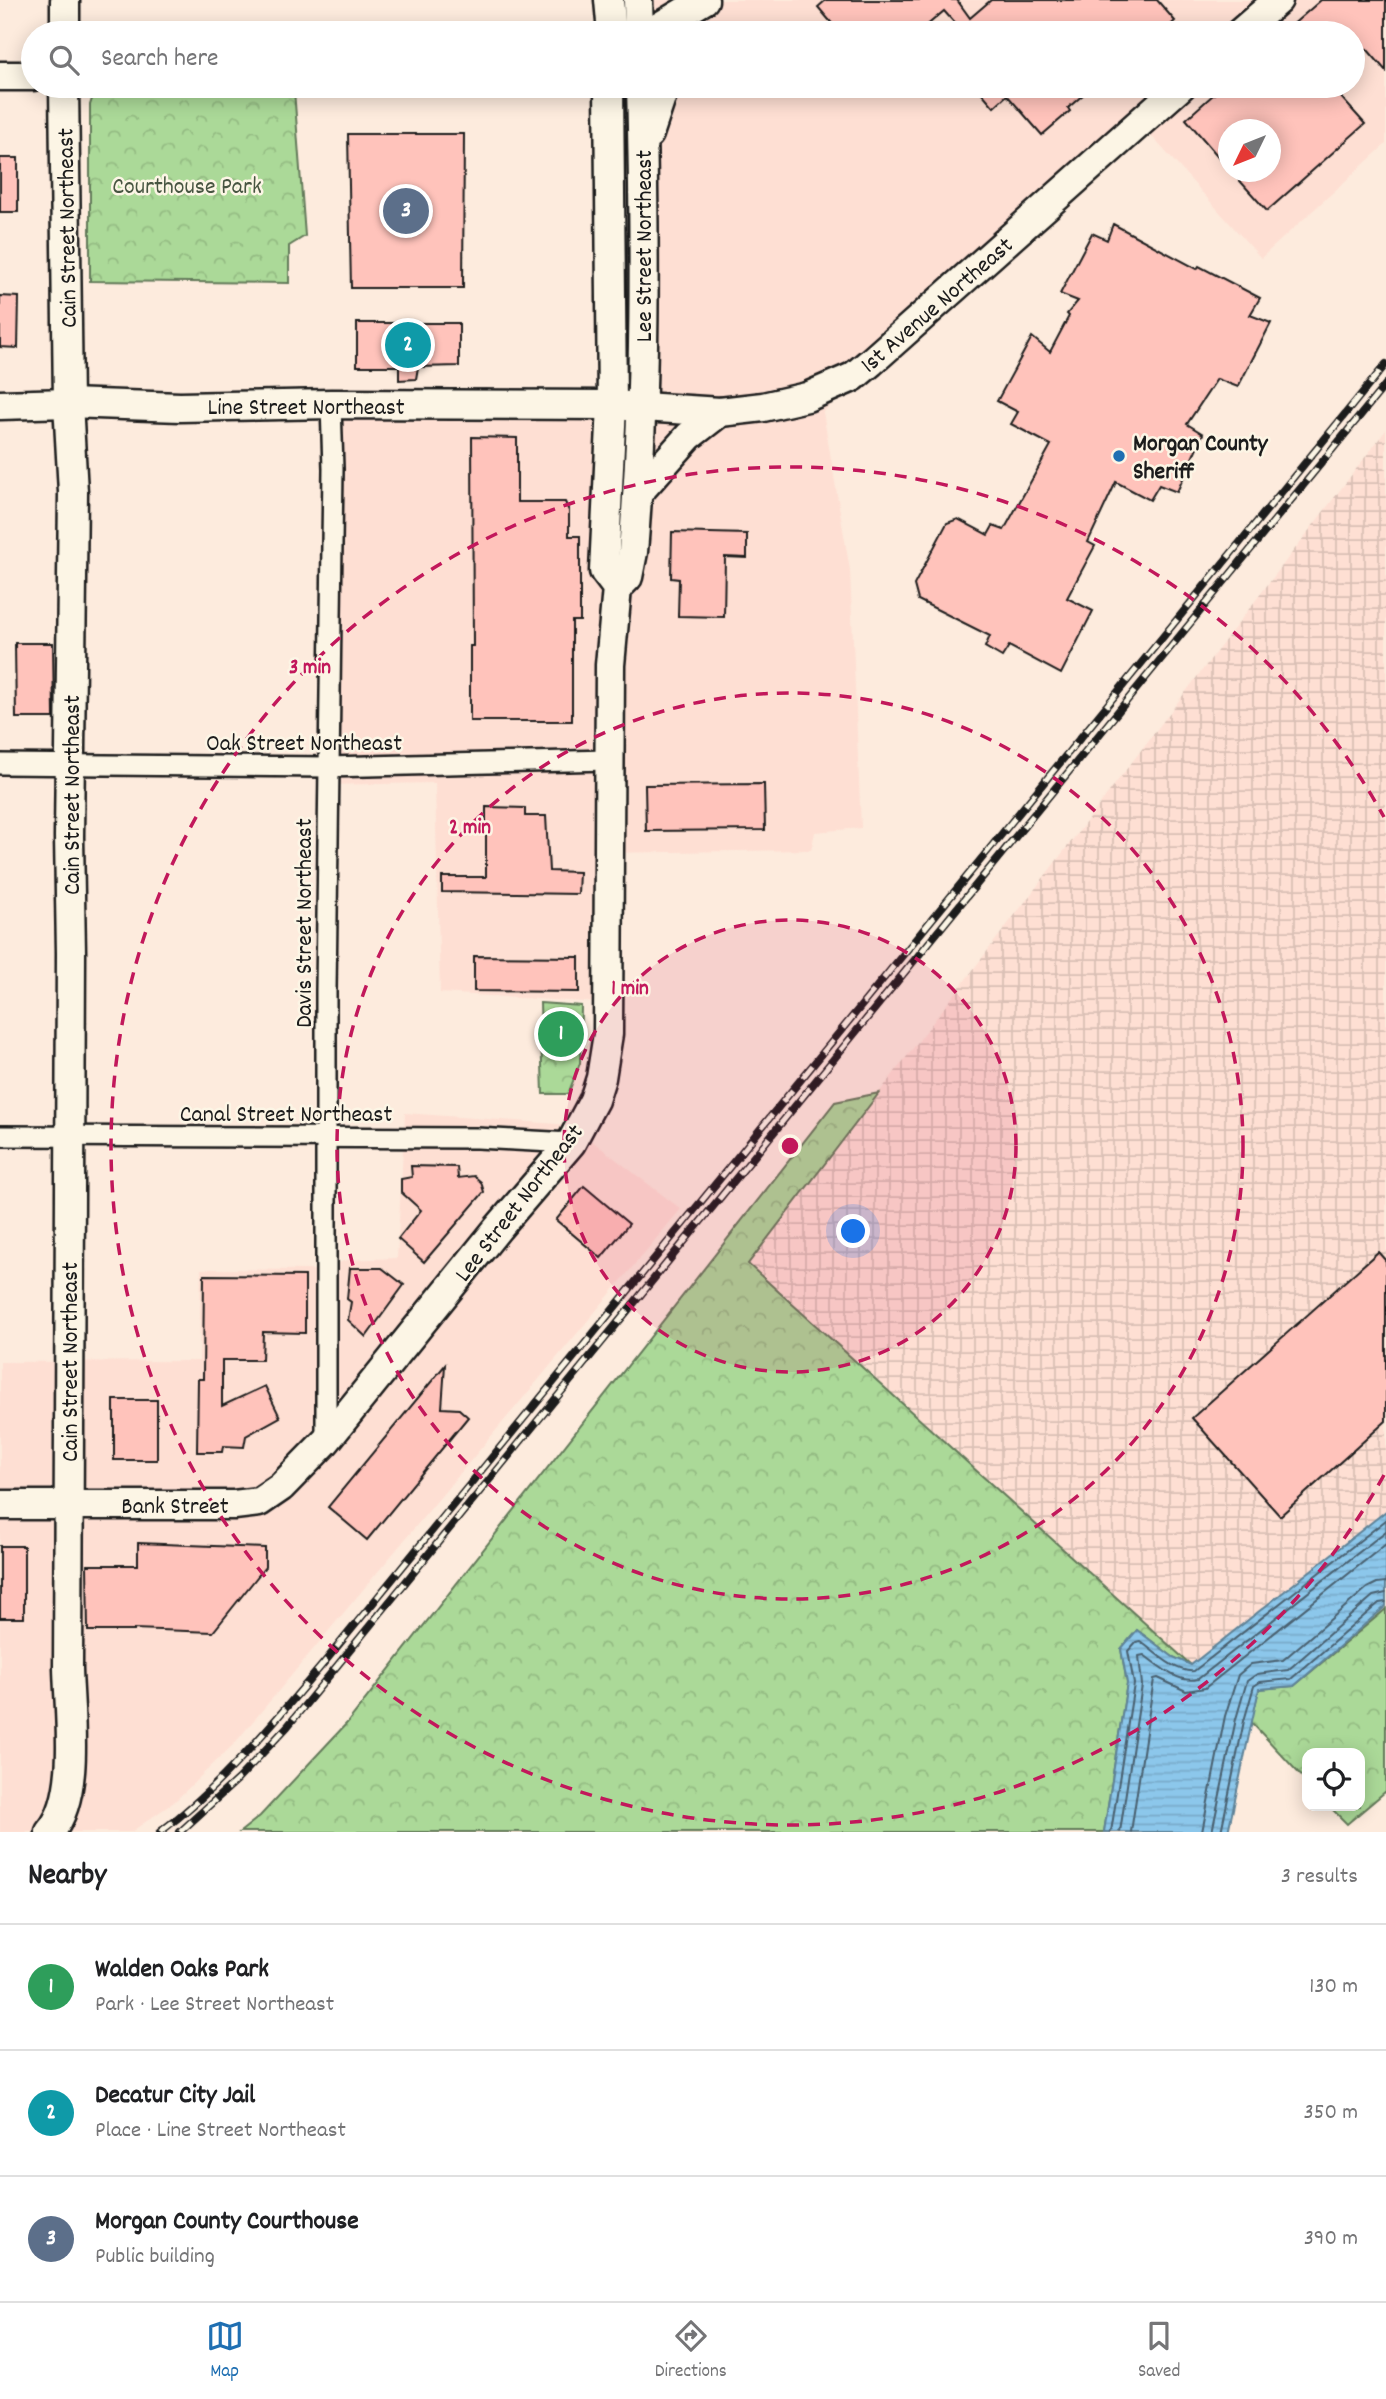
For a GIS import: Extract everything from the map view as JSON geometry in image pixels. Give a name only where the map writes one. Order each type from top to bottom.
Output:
[{"type":"street","points":[[65,0],[65,21]]},
{"type":"street","points":[[609,0],[611,21]]},
{"type":"street","points":[[638,0],[639,21]]},
{"type":"street","points":[[669,21],[704,0]]},
{"type":"street","points":[[698,21],[709,0]]},
{"type":"street","points":[[1254,21],[1278,0]]},
{"type":"street","points":[[0,76],[21,76]]},
{"type":"street","name":"Cain Street Northeast","points":[[50,1832],[64,1808],[69,1785],[70,766],[73,492],[68,403],[64,98]]},
{"type":"street","name":"Lee Street Northeast","points":[[609,98],[612,405],[604,571],[617,588]]},
{"type":"street","name":"Lee Street Northeast","points":[[326,1441],[498,1228],[571,1143],[594,1100],[601,1078],[608,1034],[610,665],[617,588],[628,577],[638,493],[645,320],[641,98]]},
{"type":"street","points":[[643,153],[661,98]]},
{"type":"street","name":"1st Avenue Northeast","points":[[641,406],[720,412],[763,407],[807,397],[853,377],[1167,98]]},
{"type":"street","name":"Davis Street Northeast","points":[[326,1441],[331,404]]},
{"type":"street","name":"Line Street Northeast","points":[[0,405],[612,405]]},
{"type":"street","points":[[612,405],[641,406]]},
{"type":"street","points":[[638,493],[689,436],[720,412]]},
{"type":"street","name":"Oak Street Northeast","points":[[0,764],[328,767],[608,761]]},
{"type":"street","name":"Canal Street Northeast","points":[[0,1136],[477,1138],[571,1143]]},
{"type":"street","name":"Bank Street","points":[[0,1505],[218,1506],[259,1502],[281,1487],[326,1441]]},
{"type":"shaded area","points":[[635,0],[1386,0],[1386,144],[1261,258],[1146,130],[823,412],[850,570],[861,828],[815,832],[811,850],[601,853],[601,1003],[440,993],[435,783],[321,785],[322,419],[652,415],[655,98],[1365,98],[1365,21],[641,21]]},
{"type":"shaded area","points":[[1386,430],[1386,1515],[1191,1665],[748,1264]]},
{"type":"shaded area","points":[[405,1113],[571,1125],[681,1209],[234,1744],[174,1802],[131,1832],[0,1832],[0,1362],[199,1361],[201,1269],[317,1270],[347,1260],[397,1258]]},
{"type":"green space","name":"Courthouse Park","points":[[92,98],[295,98],[305,236],[289,246],[289,283],[90,281],[90,105]]},
{"type":"green space","points":[[540,1003],[581,1006],[580,1063],[568,1094],[543,1094]]},
{"type":"green space","points":[[879,1093],[748,1264],[1191,1665],[1173,1657],[1137,1630],[1121,1649],[1127,1683],[1104,1832],[240,1832],[260,1816],[347,1723],[835,1102]]},
{"type":"green space","points":[[1386,1609],[1386,1791],[1365,1809],[1365,1748],[1302,1748],[1302,1777],[1251,1722],[1259,1689],[1294,1686]]},
{"type":"green space","points":[[1334,1811],[1362,1811],[1347,1824]]},
{"type":"water","points":[[1386,1511],[1386,1606],[1294,1686],[1259,1689],[1228,1832],[1104,1832],[1127,1683],[1121,1649],[1137,1630],[1173,1657],[1191,1665]]},
{"type":"building","points":[[826,0],[957,0],[970,18],[991,0],[1157,0],[1175,21],[953,21],[944,11],[932,21],[830,21],[818,7]]},
{"type":"building","points":[[1321,0],[1386,0],[1386,71],[1367,49],[1365,51],[1365,21],[1297,21]]},
{"type":"building","points":[[986,98],[1004,98],[994,107]]},
{"type":"building","points":[[1010,98],[1079,98],[1068,108],[1070,111],[1042,135]]},
{"type":"building","points":[[1210,98],[1342,98],[1365,124],[1267,211],[1241,182],[1281,182],[1281,119],[1218,119],[1218,156],[1186,119]]},
{"type":"building","points":[[348,134],[464,134],[463,288],[351,288]]},
{"type":"building","points":[[0,158],[18,158],[18,212],[0,212]]},
{"type":"building","name":"Morgan County Sheriff","points":[[1113,224],[1197,269],[1199,266],[1260,298],[1250,315],[1271,323],[1238,387],[1217,379],[1187,424],[1203,434],[1177,492],[1159,485],[1150,500],[1116,482],[1088,542],[1095,546],[1067,598],[1093,611],[1061,674],[1009,646],[1002,657],[985,647],[990,636],[918,600],[914,585],[947,523],[958,519],[988,535],[993,526],[1004,530],[1051,445],[1011,424],[1018,412],[997,401],[1032,337],[1050,352],[1069,316],[1067,314],[1078,301],[1060,294],[1092,233],[1107,240]]},
{"type":"building","points":[[0,296],[19,297],[18,348],[0,347]]},
{"type":"building","points":[[357,323],[459,323],[459,366],[418,367],[416,379],[399,380],[399,366],[357,366]]},
{"type":"building","points":[[472,437],[517,438],[517,502],[565,502],[569,511],[569,536],[580,536],[580,621],[572,621],[572,721],[470,721],[470,646],[473,646]]},
{"type":"building","points":[[672,532],[747,534],[747,558],[725,557],[724,617],[678,616],[679,579],[671,578]]},
{"type":"building","points":[[15,643],[53,643],[54,718],[16,718]]},
{"type":"building","points":[[764,784],[765,830],[646,831],[645,785]]},
{"type":"building","points":[[486,807],[525,808],[525,816],[546,816],[549,871],[579,872],[578,894],[442,892],[442,877],[486,877]]},
{"type":"building","points":[[474,956],[579,957],[579,992],[474,991]]},
{"type":"building","points":[[411,1166],[457,1167],[458,1178],[474,1176],[481,1182],[484,1192],[424,1262],[398,1239],[421,1210],[401,1192],[401,1179],[412,1177]]},
{"type":"building","points":[[584,1186],[629,1224],[601,1258],[556,1220]]},
{"type":"building","points":[[1378,1252],[1386,1261],[1386,1421],[1280,1516],[1192,1418]]},
{"type":"building","points":[[350,1268],[382,1268],[404,1285],[366,1337],[348,1320],[351,1302],[347,1299]]},
{"type":"building","points":[[204,1275],[305,1276],[305,1333],[263,1332],[262,1360],[222,1360],[222,1406],[265,1386],[280,1417],[246,1436],[244,1447],[223,1446],[222,1452],[197,1452],[198,1379],[203,1379]]},
{"type":"building","points":[[445,1365],[442,1408],[459,1409],[468,1417],[367,1540],[328,1507]]},
{"type":"building","points":[[114,1400],[157,1400],[157,1460],[114,1460]]},
{"type":"building","points":[[138,1543],[265,1548],[265,1567],[213,1632],[134,1629],[88,1631],[87,1565],[138,1565]]},
{"type":"building","points":[[0,1546],[24,1546],[24,1618],[0,1618]]},
{"type":"railway","points":[[160,1832],[226,1774],[323,1664],[1386,364]]},
{"type":"railway","points":[[180,1832],[238,1779],[287,1727],[1386,384]]},
{"type":"place","name":"Morgan County Courthouse","points":[[406,211]]},
{"type":"place","name":"Decatur City Jail","points":[[408,345]]},
{"type":"place","name":"Morgan County Sheriff","points":[[1119,456]]},
{"type":"place","name":"Walden Oaks Park","points":[[561,1034]]}]
